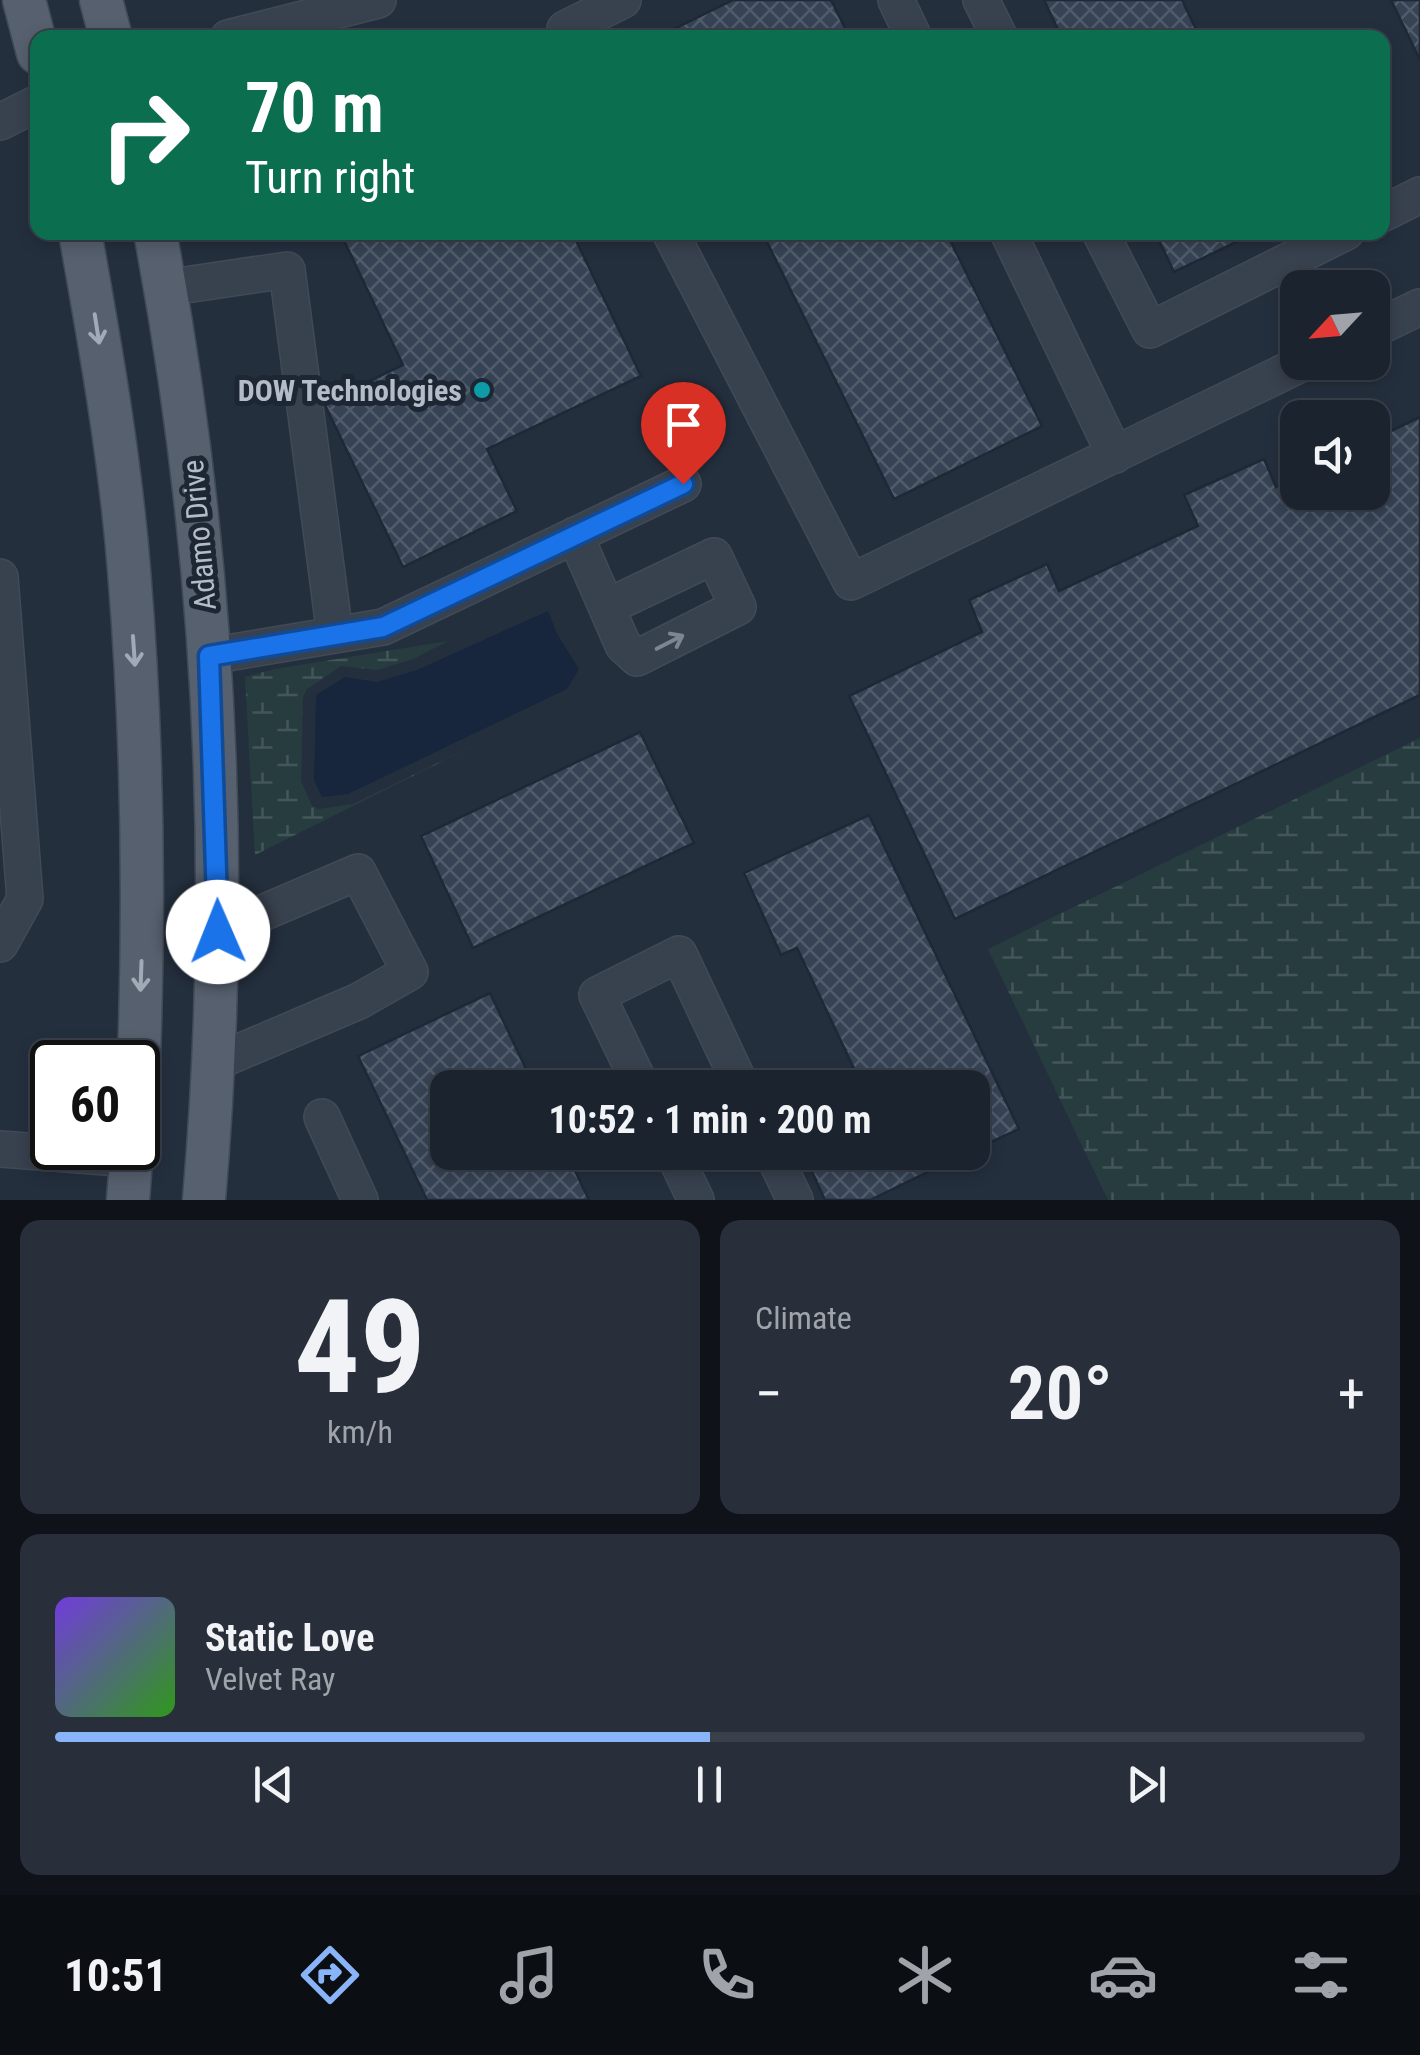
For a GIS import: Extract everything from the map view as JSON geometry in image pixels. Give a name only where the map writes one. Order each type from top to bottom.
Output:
[{"type":"main road","points":[[24,0],[32,30]]},
{"type":"main road","points":[[101,0],[109,30]]},
{"type":"main road","points":[[81,240],[115,446],[131,603],[142,814],[139,1040]]},
{"type":"main road","name":"Adamo Drive","points":[[156,240],[191,453],[204,564],[209,656],[218,932],[216,1062],[204,1200]]},
{"type":"street","points":[[260,30],[378,0]]},
{"type":"street","points":[[562,22],[624,0]]},
{"type":"street","points":[[896,0],[910,30]]},
{"type":"street","points":[[981,0],[996,30]]},
{"type":"street","points":[[0,122],[30,107]]},
{"type":"street","points":[[1390,210],[1420,196]]},
{"type":"street","points":[[674,240],[851,582],[1280,374]]},
{"type":"street","points":[[1012,240],[1115,454]]},
{"type":"street","points":[[1104,240],[1150,330],[1330,240]]},
{"type":"street","points":[[165,288],[287,270],[335,635]]},
{"type":"street","points":[[1390,321],[1420,307]]},
{"type":"street","points":[[209,656],[383,627],[683,484]]},
{"type":"street","points":[[575,535],[606,606]]},
{"type":"street","points":[[0,577],[6,727],[25,899],[0,944]]},
{"type":"street","points":[[216,1062],[358,1000],[410,972],[358,872],[218,932]]},
{"type":"street","points":[[633,1070],[597,995],[678,954],[733,1070]]},
{"type":"street","points":[[322,1117],[360,1200]]},
{"type":"street","points":[[0,1149],[30,1154]]},
{"type":"street","points":[[682,1170],[696,1200]]},
{"type":"street","points":[[781,1170],[795,1200]]},
{"type":"green space","points":[[448,641],[413,659],[377,670],[341,666],[307,689],[303,697],[301,781],[312,806],[319,809],[353,804],[475,745],[255,855],[245,677]]},
{"type":"green space","points":[[1420,738],[1420,1200],[1108,1200],[988,949]]},
{"type":"water","points":[[548,611],[579,669],[567,689],[348,794],[322,797],[314,780],[316,695],[345,677],[377,682],[417,670]]},
{"type":"building","points":[[733,0],[831,0],[846,30],[672,30]]},
{"type":"building","points":[[1044,0],[1182,0],[1196,30],[1058,30]]},
{"type":"building","points":[[1391,0],[1420,0],[1420,60]]},
{"type":"building","name":"DOW Technologies","points":[[344,240],[576,240],[641,376],[487,449],[517,511],[403,567],[324,403],[403,365]]},
{"type":"building","points":[[766,240],[950,240],[1042,426],[894,499]]},
{"type":"building","points":[[1159,240],[1240,240],[1174,272]]},
{"type":"building","points":[[1420,417],[1420,695],[955,919],[849,696],[982,632],[969,600],[1047,564],[1059,591],[1198,526],[1184,495],[1264,459],[1276,487],[1280,485],[1280,510],[1390,510],[1390,431]]},
{"type":"building","points":[[640,732],[694,843],[473,948],[421,836]]},
{"type":"building","points":[[869,815],[1019,1129],[990,1143],[990,1070],[855,1070],[797,948],[781,955],[744,873]]},
{"type":"building","points":[[490,993],[526,1070],[430,1070],[430,1170],[575,1170],[589,1200],[427,1200],[358,1056]]},
{"type":"building","points":[[811,1170],[932,1170],[870,1200],[825,1200]]},
{"type":"place","name":"DOW Technologies","points":[[482,390]]},
{"type":"route","points":[[218,932],[209,656],[383,627],[683,484]]}]
